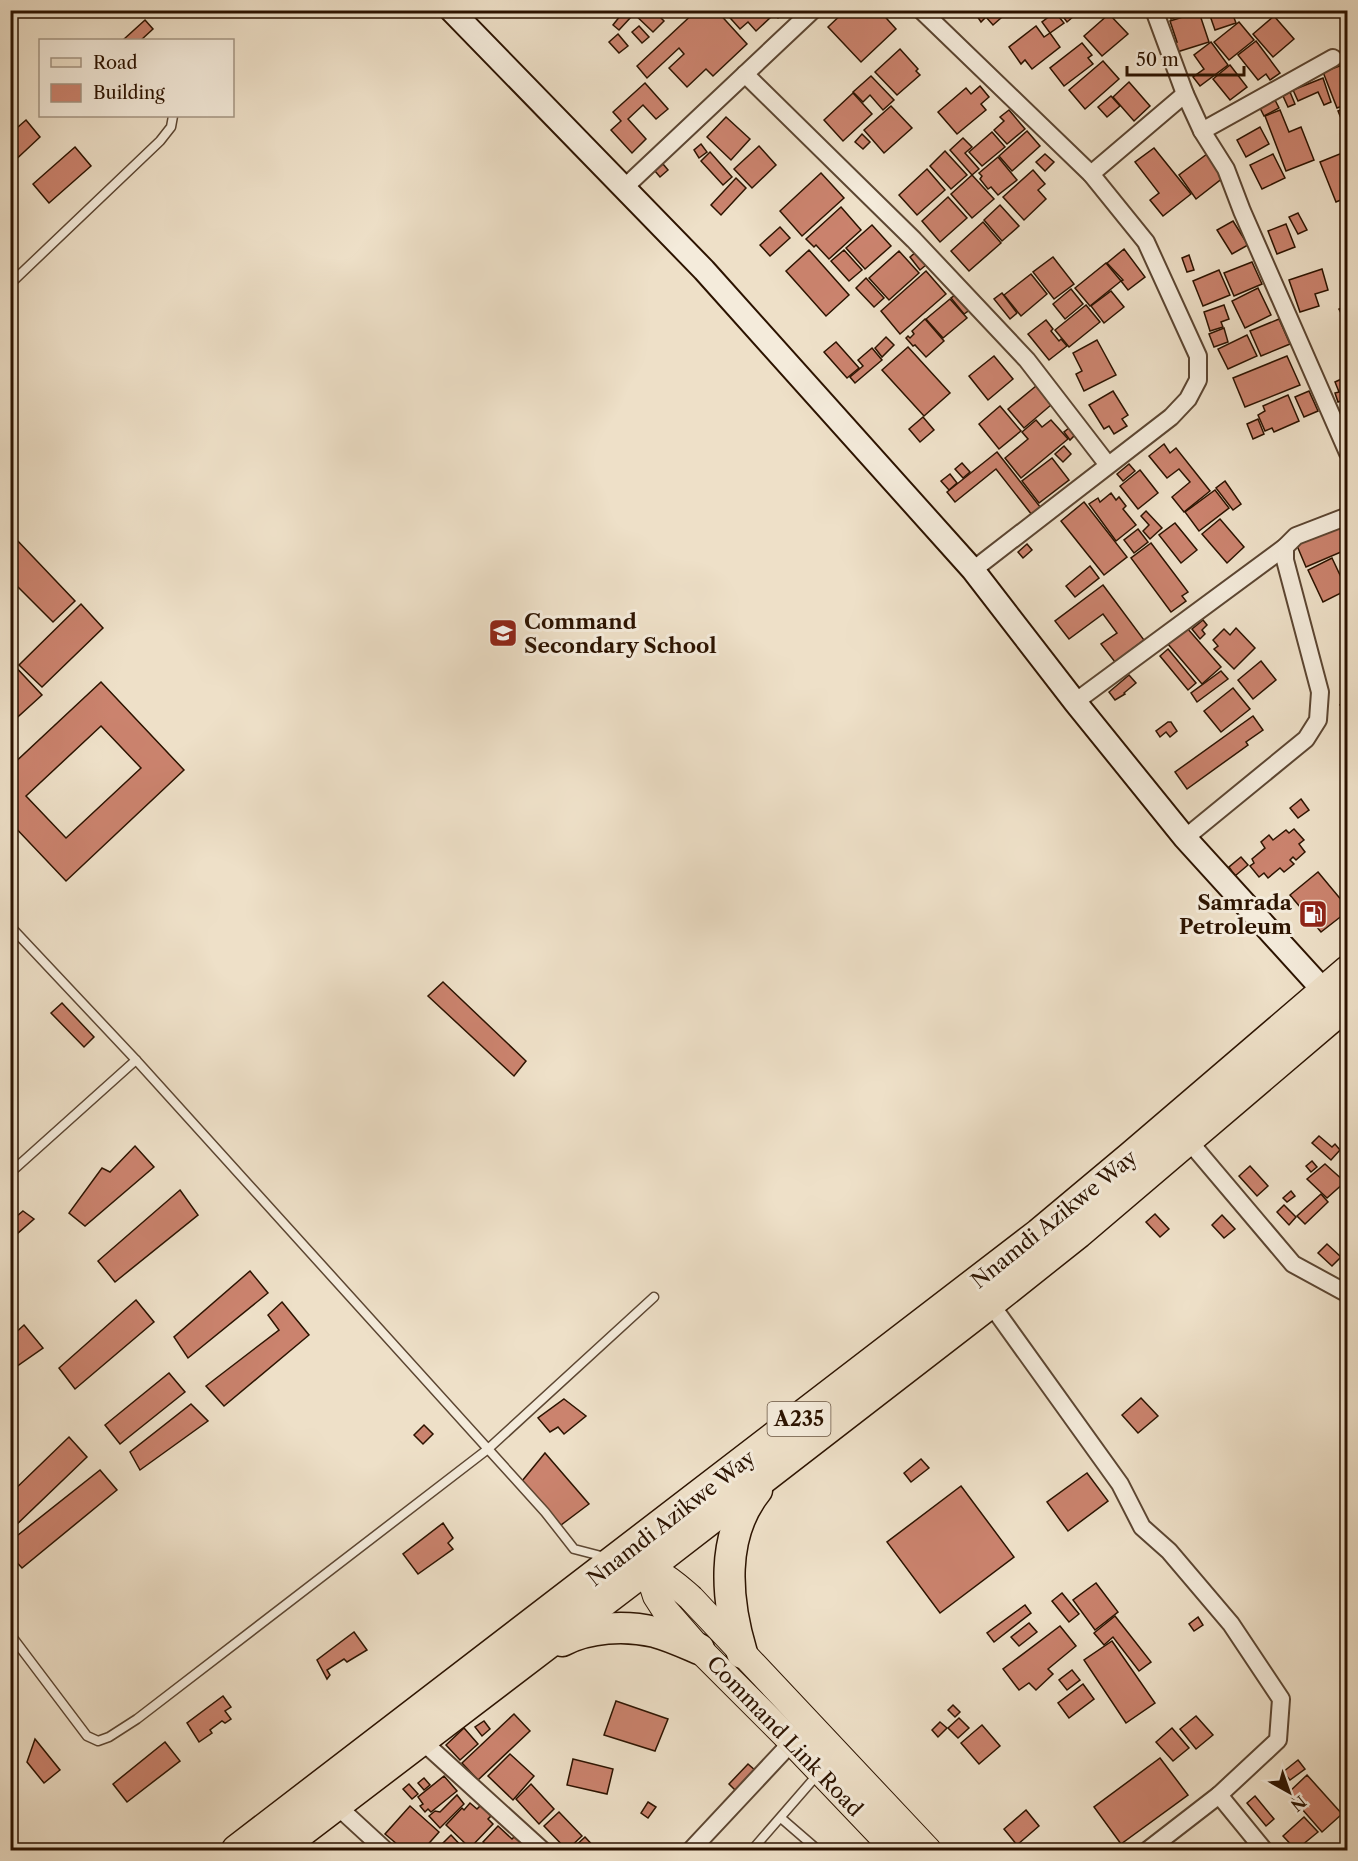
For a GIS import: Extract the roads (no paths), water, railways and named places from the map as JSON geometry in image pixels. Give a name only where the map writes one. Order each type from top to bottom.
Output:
[{"type":"highway","name":"Nnamdi Azikwe Way","points":[[277,1851],[647,1568],[1078,1233],[1188,1140],[1336,997],[1347,971]]},
{"type":"highway","name":"Nnamdi Azikwe Way","points":[[237,1851],[1039,1234],[1336,997]]},
{"type":"highway","points":[[742,1653],[733,1623],[730,1596],[732,1545],[738,1521],[749,1499],[783,1462]]},
{"type":"highway","points":[[525,1661],[567,1639],[593,1631],[624,1628],[655,1632],[699,1648]]},
{"type":"main road","points":[[568,1597],[606,1576],[647,1568],[656,1538],[670,1518]]},
{"type":"main road","name":"Command Link Road","points":[[647,1568],[656,1596],[665,1610],[699,1648],[820,1771],[887,1848]]},
{"type":"main road","name":"Command Link Road","points":[[647,1568],[670,1580],[684,1592],[928,1851]]},
{"type":"street","points":[[451,10],[704,270],[973,570],[1075,702],[1185,838],[1336,997]]},
{"type":"street","points":[[624,188],[813,10]]},
{"type":"street","points":[[921,10],[1092,174],[1146,243],[1198,356],[1198,381],[1188,399],[1171,417],[973,570]]},
{"type":"street","points":[[1154,10],[1185,94],[1202,131],[1226,169],[1347,453]]},
{"type":"street","points":[[1202,131],[1334,58]]},
{"type":"street","points":[[745,74],[914,240],[1027,360],[1108,465]]},
{"type":"street","points":[[1092,174],[1185,94]]},
{"type":"street","points":[[1075,702],[1285,547],[1296,536],[1347,516]]},
{"type":"street","points":[[1185,838],[1306,739],[1318,720],[1320,692],[1285,560],[1285,547]]},
{"type":"street","points":[[1188,1140],[1293,1264],[1347,1294]]},
{"type":"street","points":[[990,1303],[1120,1484],[1142,1527],[1169,1551],[1231,1624],[1281,1699],[1278,1740],[1219,1795],[1148,1851]]},
{"type":"street","points":[[421,1740],[542,1851]]},
{"type":"street","points":[[691,1851],[792,1742]]},
{"type":"street","points":[[1219,1795],[1264,1851]]},
{"type":"street","points":[[336,1805],[386,1851]]},
{"type":"lane","points":[[10,284],[160,141],[171,127],[173,117]]},
{"type":"lane","points":[[10,926],[136,1060],[488,1449],[574,1550],[617,1560]]},
{"type":"lane","points":[[10,1173],[136,1060]]},
{"type":"lane","points":[[10,1634],[87,1736],[98,1741],[109,1737],[137,1719],[488,1449],[654,1296]]},
{"type":"lane","points":[[752,1851],[820,1771]]},
{"type":"lane","points":[[781,1818],[818,1851]]},
{"type":"place","name":"Command Secondary School","points":[[503,633]]},
{"type":"place","name":"Samrada Petroleum","points":[[1313,914]]}]
